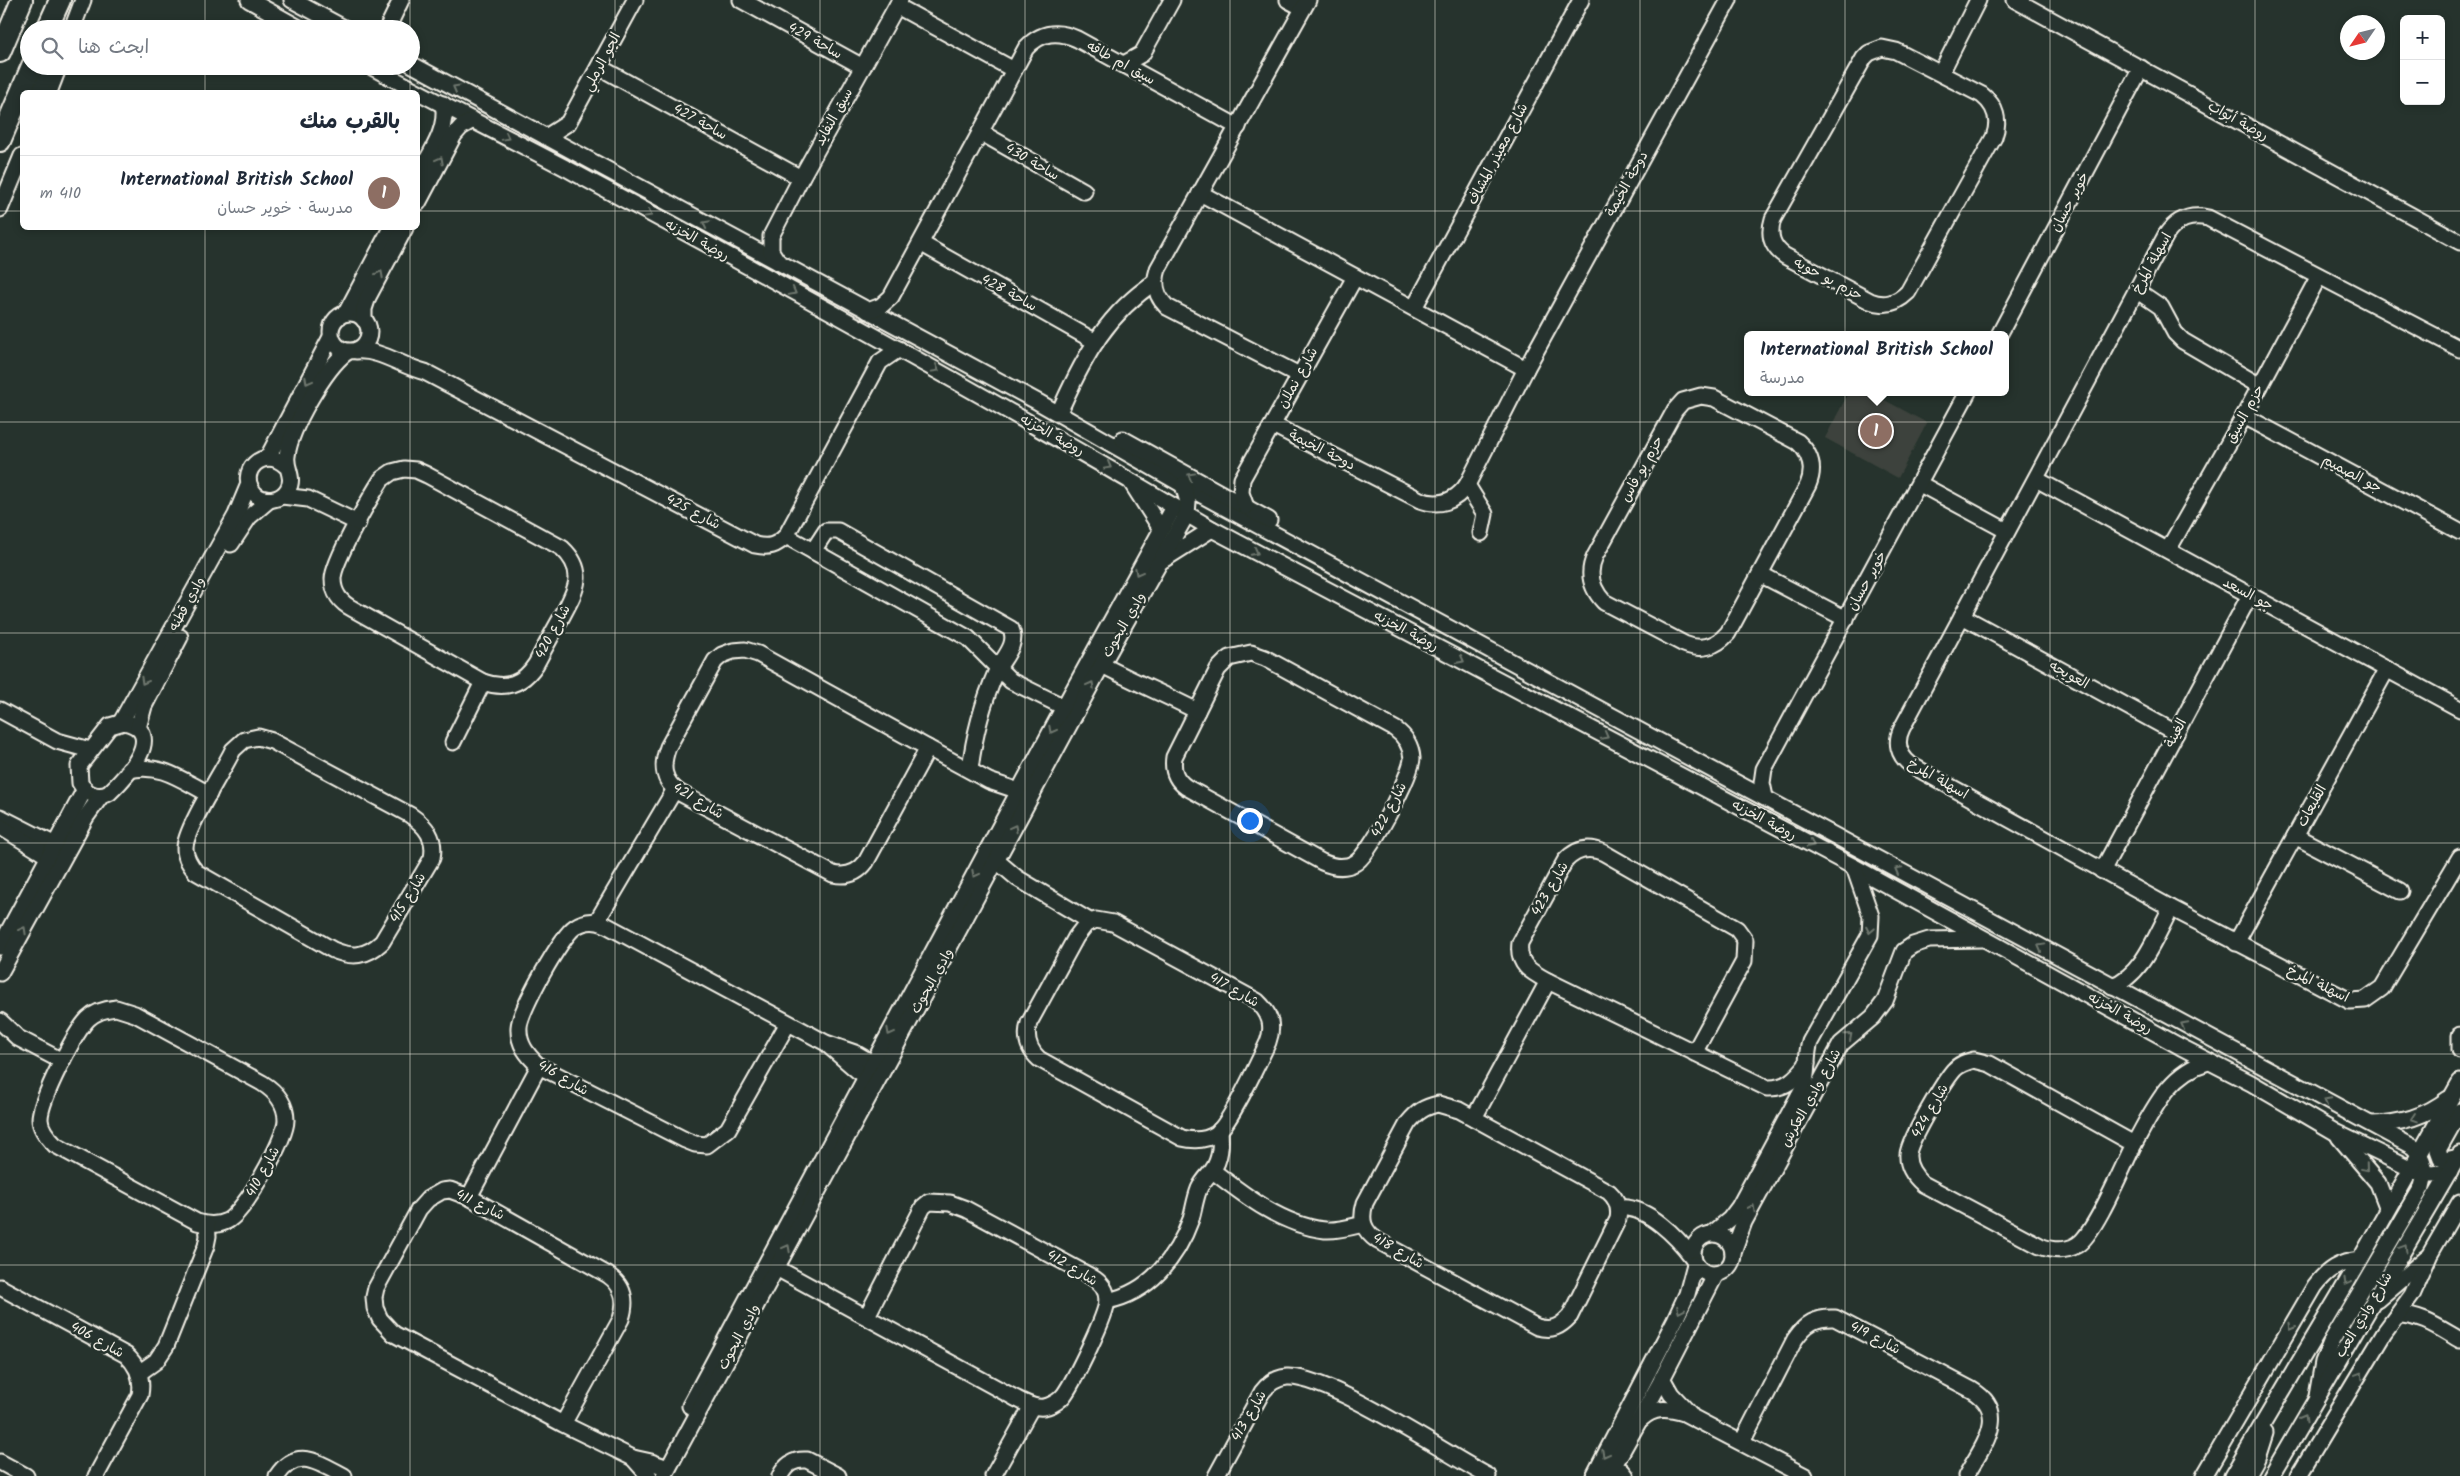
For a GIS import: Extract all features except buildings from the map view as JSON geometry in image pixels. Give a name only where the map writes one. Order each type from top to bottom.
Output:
[{"type":"main road","points":[[0,52],[22,0]]},
{"type":"main road","points":[[52,20],[60,0]]},
{"type":"main road","points":[[22,90],[28,75]]},
{"type":"main road","points":[[34,90],[45,75]]},
{"type":"main road","points":[[2,135],[20,94]]},
{"type":"main road","points":[[2,135],[20,110]]},
{"type":"street","points":[[76,20],[84,0]]},
{"type":"street","points":[[249,0],[285,20]]},
{"type":"street","points":[[292,0],[329,20]]},
{"type":"street","points":[[390,20],[401,0]]},
{"type":"street","name":"الجو الرملي","points":[[546,137],[568,123],[635,0]]},
{"type":"street","name":"ساحة 429","points":[[741,0],[863,67]]},
{"type":"street","points":[[1122,65],[1142,54],[1172,0]]},
{"type":"street","points":[[1288,0],[1306,4],[1158,269],[1155,282],[1158,296],[1167,307],[1299,375]]},
{"type":"street","name":"شارع معيذر المشاف","points":[[1414,308],[1581,0]]},
{"type":"street","name":"دوحة الخيمة","points":[[1273,424],[1428,503],[1450,501],[1462,492],[1526,369],[1729,0]]},
{"type":"street","points":[[1940,73],[1978,0]]},
{"type":"street","name":"روضة أبواب","points":[[2015,0],[2460,242]]},
{"type":"street","points":[[899,3],[1014,70]]},
{"type":"street","name":"سيق النفايد","points":[[771,236],[800,178],[899,3]]},
{"type":"street","name":"سيق ام طاقه","points":[[868,311],[881,306],[892,296],[922,244],[1026,48],[1034,39],[1051,33],[1070,35],[1238,127]]},
{"type":"street","name":"حزم بو حويه","points":[[1889,49],[1940,73],[1988,100],[1996,114],[1997,130],[1908,292],[1897,301],[1877,304],[1780,253],[1771,237],[1773,220],[1864,58],[1875,50],[1889,49]]},
{"type":"street","points":[[1142,54],[1146,78]]},
{"type":"street","name":"ساحة 427","points":[[599,66],[800,178]]},
{"type":"street","name":"خوير حسان","points":[[2001,331],[2141,68]]},
{"type":"street","name":"روضة الخزنه","points":[[420,69],[1038,402],[1183,485],[2406,1143],[2419,1153]]},
{"type":"street","points":[[50,90],[56,75]]},
{"type":"street","name":"روضة الخزنه","points":[[387,75],[416,90]]},
{"type":"street","name":"روضة الخزنه","points":[[420,92],[900,349],[1183,507],[1212,529],[1854,867],[2208,1062],[2251,1083],[2335,1132],[2418,1171],[2450,1172]]},
{"type":"street","points":[[420,172],[441,131],[445,118],[443,104]]},
{"type":"street","points":[[420,199],[454,135],[461,127],[473,120]]},
{"type":"street","points":[[568,123],[568,138],[573,152]]},
{"type":"street","name":"ساحة 430","points":[[980,132],[1084,191]]},
{"type":"street","points":[[0,209],[20,161]]},
{"type":"street","points":[[1200,193],[1526,369]]},
{"type":"street","name":"اسهلة المرخ","points":[[2460,349],[2208,218],[2194,216],[2179,220],[2172,226],[2136,290],[1898,734],[1900,754],[1911,765],[2102,871],[2343,999],[2365,1000],[2382,988],[2460,857]]},
{"type":"street","points":[[358,523],[308,499],[259,497],[249,484],[249,476],[254,464],[268,457],[331,338],[332,325],[335,320],[346,313],[389,230]]},
{"type":"street","points":[[276,498],[289,488],[288,448],[294,432],[328,370],[352,351],[362,347],[367,327],[364,309],[368,297],[403,230]]},
{"type":"street","points":[[749,247],[760,245],[771,236]]},
{"type":"street","points":[[771,236],[771,251],[778,262]]},
{"type":"street","name":"ساحة 428","points":[[922,244],[1096,342]]},
{"type":"street","name":"شارع نملان","points":[[1242,479],[1355,276]]},
{"type":"street","name":"حزم السيق","points":[[2168,550],[2320,276]]},
{"type":"street","points":[[1062,406],[1079,370],[1114,315],[1132,297],[1155,282]]},
{"type":"street","points":[[2136,290],[2162,307],[2175,333],[2183,341],[2260,386]]},
{"type":"street","points":[[892,296],[891,311],[895,325]]},
{"type":"street","points":[[346,313],[358,315],[367,327]]},
{"type":"street","name":"شارع 425","points":[[367,327],[425,372],[755,545],[772,546],[786,536]]},
{"type":"street","points":[[876,336],[881,348],[880,362],[786,536],[968,638],[998,670],[1021,687],[1064,707]]},
{"type":"street","points":[[331,338],[337,347],[352,351]]},
{"type":"street","points":[[880,362],[900,349]]},
{"type":"street","name":"شارع 425","points":[[352,351],[371,351],[407,367],[425,372]]},
{"type":"street","name":"حزم بو فاس","points":[[1701,396],[1714,398],[1798,442],[1811,460],[1812,472],[1808,485],[1760,574],[1728,633],[1718,643],[1704,648],[1684,644],[1610,606],[1599,596],[1592,584],[1590,570],[1595,556],[1674,410],[1689,398],[1701,396]]},
{"type":"street","name":"خوير حسان","points":[[1765,797],[1762,783],[1764,769],[1920,484],[1966,396]]},
{"type":"street","points":[[1038,402],[1052,402],[1062,406],[1220,492],[1283,528],[1304,550]]},
{"type":"street","name":"جو الصميم","points":[[2244,416],[2460,532]]},
{"type":"street","points":[[268,457],[278,459],[308,499]]},
{"type":"street","name":"شارع 420","points":[[404,469],[416,470],[562,548],[569,554],[577,570],[576,589],[529,674],[519,682],[507,686],[495,686],[483,682],[353,610],[338,598],[333,580],[334,570],[382,480],[392,472],[404,469]]},
{"type":"street","points":[[1128,478],[1162,530]]},
{"type":"street","points":[[1220,492],[1242,479]]},
{"type":"street","points":[[1242,479],[1241,493],[1246,507]]},
{"type":"street","name":"جو السعد","points":[[2036,479],[2460,709]]},
{"type":"street","name":"وادي قطنه","points":[[121,722],[236,515],[249,484]]},
{"type":"street","points":[[1920,484],[2007,531]]},
{"type":"street","points":[[1183,485],[1183,507],[1234,521],[1254,523]]},
{"type":"street","points":[[1467,485],[1485,514],[1481,533]]},
{"type":"street","name":"وادي قطنه","points":[[138,728],[144,706],[202,593],[245,522],[276,498]]},
{"type":"street","name":"وادي البحوث","points":[[658,1472],[1098,658],[1162,530],[1183,507]]},
{"type":"street","name":"وادي البحوث","points":[[875,1073],[994,867],[1022,799],[1064,707],[1161,561],[1183,507]]},
{"type":"street","points":[[1161,561],[1195,537],[1212,529]]},
{"type":"street","points":[[813,551],[826,531],[838,531],[1006,625],[1013,634],[1013,640],[998,670],[977,724],[970,770]]},
{"type":"street","points":[[1760,574],[1846,619]]},
{"type":"street","name":"الغينة","points":[[2102,871],[2250,595]]},
{"type":"street","name":"العويجه","points":[[1962,616],[2176,733]]},
{"type":"street","name":"شارع 421","points":[[928,748],[866,862],[859,870],[846,876],[832,874],[675,789],[664,774],[663,761],[668,747],[710,669],[722,655],[732,651],[744,650],[758,654],[1022,799]]},
{"type":"street","name":"شارع 422","points":[[1251,653],[1265,658],[1395,728],[1407,741],[1410,749],[1411,766],[1366,853],[1355,863],[1348,866],[1328,865],[1180,783],[1173,770],[1174,757],[1196,711],[1223,663],[1236,655],[1251,653]]},
{"type":"street","points":[[1098,658],[1127,679],[1151,687],[1196,711]]},
{"type":"street","name":"القليعات","points":[[2236,943],[2388,669]]},
{"type":"street","points":[[453,742],[483,682]]},
{"type":"street","points":[[0,710],[43,737],[79,766]]},
{"type":"street","points":[[0,717],[43,737],[69,746],[90,750]]},
{"type":"street","points":[[101,796],[84,789],[78,778],[79,766],[110,726],[121,722],[129,723],[138,728],[143,735],[144,745],[161,769]]},
{"type":"street","name":"شارع 415","points":[[250,738],[265,738],[419,822],[433,843],[432,858],[382,942],[373,951],[365,954],[354,956],[342,954],[196,872],[190,865],[185,848],[186,840],[210,794],[238,745],[250,738]]},
{"type":"street","points":[[0,947],[57,854],[101,796],[114,788],[129,770],[144,745]]},
{"type":"street","points":[[129,770],[142,767],[161,769],[210,794]]},
{"type":"street","name":"خوير حسان","points":[[1741,784],[1764,769]]},
{"type":"street","points":[[0,973],[57,854],[84,789]]},
{"type":"street","points":[[675,789],[597,921],[826,1043],[855,1053],[875,1073]]},
{"type":"street","points":[[0,817],[57,854]]},
{"type":"street","points":[[0,826],[57,854]]},
{"type":"street","points":[[2295,836],[2400,891]]},
{"type":"street","name":"شارع 423","points":[[1694,1053],[1744,961],[1745,940],[1731,926],[1597,850],[1583,849],[1565,861],[1520,944],[1519,950],[1523,964],[1548,981],[1694,1053],[1767,1088],[1775,1088],[1790,1082],[1807,1064]]},
{"type":"street","points":[[994,867],[1017,878],[1091,922],[1082,928],[1076,936],[1029,1023],[1027,1036],[1030,1049],[1039,1059],[1182,1138],[1204,1140],[1220,1130],[1221,1148],[1212,1170],[1198,1190],[1186,1231],[1158,1273],[1135,1293],[1107,1301]]},
{"type":"street","points":[[1594,1476],[1687,1294],[1694,1261],[1694,1246],[1730,1219],[1739,1207],[1803,1088],[1807,1075],[1810,1042],[1870,935],[1871,916],[1854,867]]},
{"type":"street","points":[[2112,986],[2124,981],[2134,972],[2171,908]]},
{"type":"street","name":"شارع 417","points":[[1091,922],[1102,920],[1113,923],[1258,1001],[1266,1011],[1272,1030],[1268,1042],[1220,1130]]},
{"type":"street","name":"شارع 416","points":[[597,921],[584,922],[564,936],[524,1010],[519,1026],[520,1041],[525,1052],[539,1066],[685,1140],[695,1144],[707,1144],[728,1130],[788,1023]]},
{"type":"street","name":"شارع وادي العكرش","points":[[1733,1252],[1744,1222],[1838,1048],[1879,1010],[1885,1001],[1904,951],[1913,944],[1929,940],[1987,939]]},
{"type":"street","points":[[2134,972],[2138,1000]]},
{"type":"street","points":[[1474,1118],[1548,981]]},
{"type":"street","name":"شارع 410","points":[[116,1008],[135,1014],[253,1078],[271,1089],[279,1097],[284,1107],[285,1129],[244,1207],[227,1221],[207,1225],[197,1222],[55,1145],[47,1137],[40,1120],[42,1109],[62,1061],[89,1018],[97,1012],[116,1008]]},
{"type":"street","points":[[0,1022],[18,1038]]},
{"type":"street","points":[[0,1032],[18,1038],[62,1061]]},
{"type":"street","points":[[2460,1035],[2460,1050]]},
{"type":"street","points":[[2181,1047],[2185,1058],[2182,1074]]},
{"type":"street","name":"شارع 424","points":[[2134,1144],[1990,1064],[1974,1060],[1958,1066],[1952,1072],[1912,1140],[1908,1156],[1912,1172],[1923,1184],[2040,1246],[2067,1250],[2086,1237],[2134,1144],[2164,1092],[2182,1074],[2194,1066],[2208,1062]]},
{"type":"street","points":[[2251,1083],[2260,1065]]},
{"type":"street","points":[[469,1197],[539,1066]]},
{"type":"street","points":[[2232,1476],[2267,1420],[2388,1209],[2418,1171],[2425,1166],[2419,1153],[2460,1082]]},
{"type":"street","points":[[2370,1124],[2396,1123],[2420,1116],[2452,1096]]},
{"type":"street","name":"شارع 418","points":[[1438,1104],[1449,1106],[1474,1118],[1609,1192],[1619,1208],[1618,1219],[1570,1316],[1562,1324],[1545,1329],[1537,1327],[1378,1241],[1369,1234],[1363,1224],[1362,1214],[1365,1203],[1408,1123],[1426,1107],[1438,1104]]},
{"type":"street","points":[[2459,1156],[2445,1160],[2438,1150],[2460,1111]]},
{"type":"street","points":[[2335,1132],[2378,1183],[2388,1209]]},
{"type":"street","name":"شارع وادي العب","points":[[2271,1476],[2459,1156]]},
{"type":"street","points":[[1212,1170],[1257,1204],[1308,1226],[1325,1230],[1363,1224]]},
{"type":"street","points":[[2317,1396],[2322,1367],[2332,1340],[2419,1194],[2418,1171]]},
{"type":"street","name":"شارع 411","points":[[563,1424],[621,1319],[624,1302],[621,1289],[608,1275],[469,1197],[450,1190],[442,1191],[423,1204],[376,1288],[375,1308],[383,1324],[394,1334],[563,1424],[634,1458],[658,1472]]},
{"type":"street","name":"شارع 412","points":[[867,1316],[923,1207],[929,1202],[950,1203],[966,1210],[1090,1276],[1102,1286],[1107,1301],[1103,1316],[1073,1380],[1063,1396],[1048,1407],[1032,1406]]},
{"type":"street","points":[[2298,1476],[2384,1333],[2412,1296],[2430,1254],[2460,1203]]},
{"type":"street","points":[[1619,1208],[1637,1210],[1669,1230],[1704,1272],[1716,1274],[1722,1272],[1730,1264],[1733,1252],[1728,1241],[1708,1235],[1669,1230]]},
{"type":"street","points":[[96,1476],[140,1395],[139,1373],[156,1361],[166,1346],[206,1246],[208,1236],[207,1225]]},
{"type":"street","points":[[2370,1305],[2416,1269],[2430,1254]]},
{"type":"street","points":[[2204,1476],[2315,1286],[2329,1270],[2344,1262],[2360,1260]]},
{"type":"street","points":[[771,1265],[1032,1406],[992,1476]]},
{"type":"street","points":[[1619,1475],[1638,1421],[1716,1274]]},
{"type":"street","name":"شارع 406","points":[[0,1287],[126,1355],[139,1373]]},
{"type":"street","points":[[2412,1296],[2427,1321]]},
{"type":"street","points":[[2397,1315],[2412,1316],[2427,1321],[2460,1340]]},
{"type":"street","name":"شارع 419","points":[[1742,1442],[1795,1338],[1804,1326],[1814,1320],[1835,1318],[1972,1390],[1986,1401],[1992,1419],[1991,1428],[1966,1476]]},
{"type":"street","name":"شارع 413","points":[[1216,1476],[1262,1392],[1279,1378],[1294,1377],[1326,1387],[1486,1476]]},
{"type":"street","points":[[1662,1378],[1677,1402],[1693,1417]]},
{"type":"street","points":[[1638,1421],[1655,1410],[1665,1408],[1693,1417],[1805,1476]]},
{"type":"street","points":[[2247,1476],[2262,1445],[2267,1420]]},
{"type":"street","points":[[2287,1448],[2290,1476]]},
{"type":"street","points":[[277,1476],[289,1463],[305,1458],[314,1460],[344,1476]]},
{"type":"street","points":[[780,1476],[786,1466],[802,1459],[838,1476]]},
{"type":"street","points":[[0,1462],[26,1476]]},
{"type":"shaded area","points":[[1847,396],[1877,396],[1927,423],[1898,478],[1825,438]]},
{"type":"place","name":"International British School","points":[[1876,431]]}]
